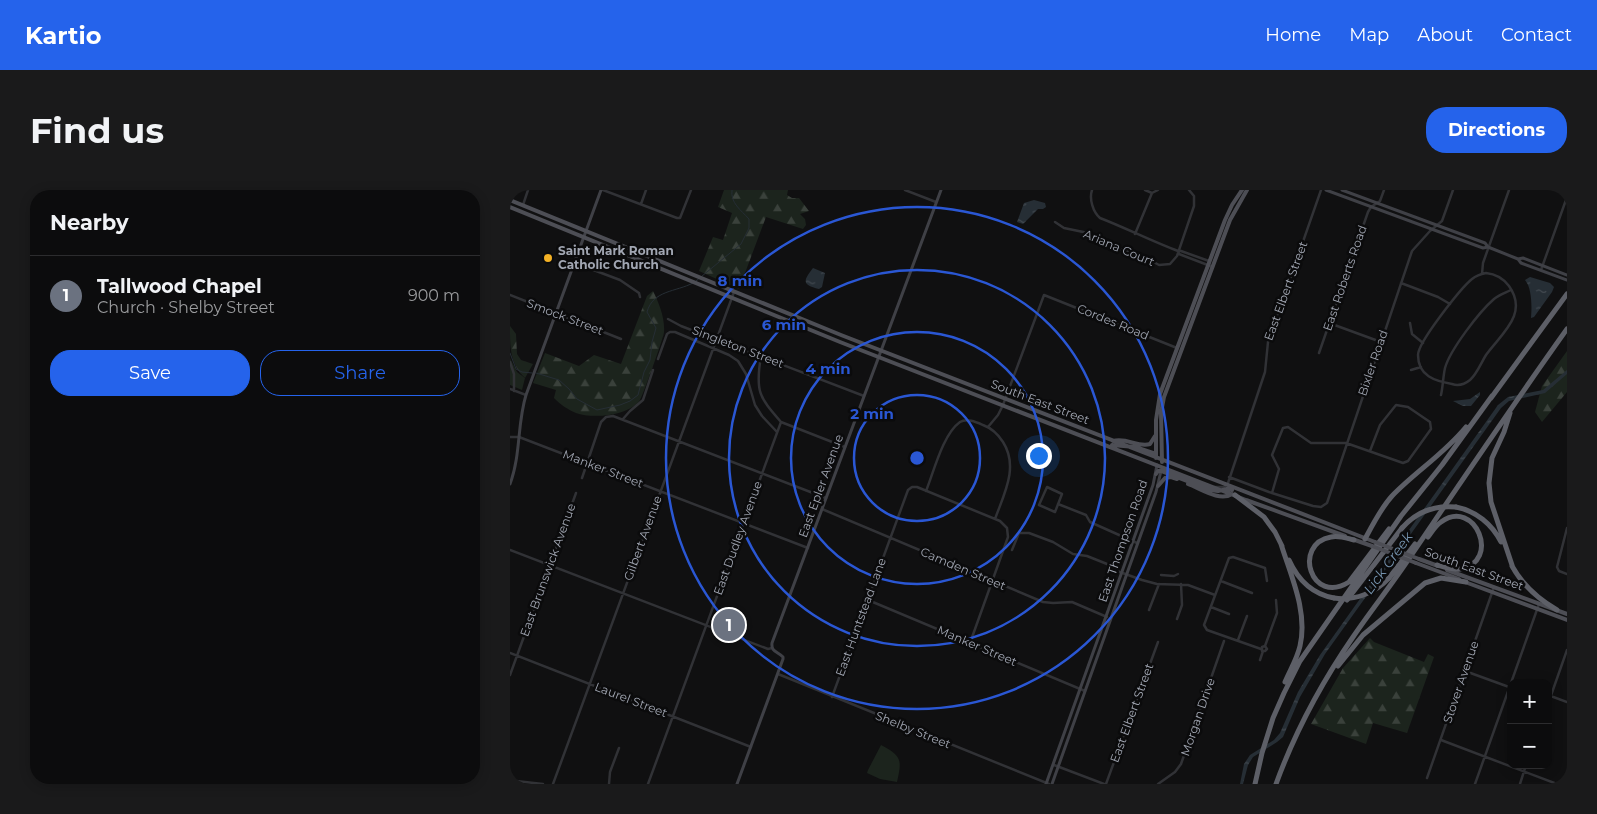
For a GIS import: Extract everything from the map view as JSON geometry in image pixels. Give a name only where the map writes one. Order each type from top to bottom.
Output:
[{"type":"highway","points":[[1255,784],[1266,737],[1273,718],[1292,676],[1318,635],[1402,516],[1442,465],[1567,294]]},
{"type":"highway","points":[[1276,784],[1297,733],[1322,686],[1353,637],[1567,329]]},
{"type":"highway","points":[[1365,539],[1392,496],[1455,440],[1492,396]]},
{"type":"highway","points":[[1512,407],[1504,432],[1492,458],[1489,483],[1492,502],[1513,568]]},
{"type":"highway","points":[[1234,495],[1264,517],[1275,532],[1295,572],[1304,583],[1319,593],[1334,598],[1362,596],[1376,589],[1389,578],[1421,536],[1427,532]]},
{"type":"highway","points":[[1318,635],[1402,528],[1410,520],[1427,510],[1445,507],[1473,513],[1488,524],[1499,538],[1513,568],[1528,589],[1557,610]]},
{"type":"highway","points":[[1354,540],[1339,536],[1330,537],[1322,540],[1315,546],[1310,556],[1310,568],[1313,576],[1320,583],[1334,588],[1349,582],[1385,534],[1402,516]]},
{"type":"highway","points":[[1404,566],[1442,521],[1456,517],[1468,520],[1478,530],[1482,542],[1477,558],[1468,566],[1460,568],[1437,566]]},
{"type":"highway","points":[[1273,718],[1277,701],[1297,657],[1302,633],[1300,608],[1281,544]]},
{"type":"highway","points":[[1322,686],[1364,635],[1426,583],[1441,578],[1466,582]]},
{"type":"main road","points":[[510,484],[517,463],[521,414],[531,379],[602,190]]},
{"type":"main road","name":"East Epler Avenue","points":[[772,648],[772,642],[941,190]]},
{"type":"main road","name":"East Thompson Road","points":[[1049,784],[1107,616],[1138,542],[1158,486],[1162,460],[1163,402],[1229,210],[1242,190]]},
{"type":"main road","name":"East Thompson Road","points":[[1211,264],[1232,216],[1247,190]]},
{"type":"main road","points":[[1326,190],[1375,204]]},
{"type":"main road","points":[[1342,190],[1567,280]]},
{"type":"main road","name":"South East Street","points":[[510,200],[881,351],[1102,444],[1354,540],[1373,544],[1418,561],[1466,582],[1567,620]]},
{"type":"main road","name":"South East Street","points":[[510,207],[878,357],[1156,456],[1227,486],[1365,539],[1373,544]]},
{"type":"main road","points":[[1518,259],[1523,258],[1567,275]]},
{"type":"main road","name":"East Thompson Road","points":[[1160,467],[1156,456],[1159,399],[1180,349]]},
{"type":"main road","points":[[1113,441],[1124,440],[1146,446],[1151,443],[1156,434]]},
{"type":"main road","points":[[1102,444],[1127,447]]},
{"type":"main road","points":[[1156,456],[1162,450]]},
{"type":"main road","points":[[1156,474],[1160,467],[1210,490],[1229,489],[1246,493]]},
{"type":"main road","name":"East Thompson Road","points":[[1049,784],[1058,766],[1111,619],[1156,474]]},
{"type":"main road","points":[[1158,486],[1164,479],[1171,477],[1216,496],[1227,497],[1234,495]]},
{"type":"main road","name":"South East Street","points":[[1418,561],[1437,566],[1567,614]]},
{"type":"main road","points":[[1107,616],[1111,619]]},
{"type":"main road","points":[[737,784],[783,657],[772,648]]},
{"type":"street","points":[[523,205],[528,190]]},
{"type":"street","points":[[602,190],[678,218],[680,218],[691,190]]},
{"type":"street","points":[[640,204],[646,190]]},
{"type":"street","points":[[905,190],[936,202]]},
{"type":"street","points":[[1145,190],[1152,193]]},
{"type":"street","points":[[1135,234],[1152,193],[1158,190]]},
{"type":"street","points":[[1178,251],[1195,202],[1194,195],[1189,190]]},
{"type":"street","name":"East Elbert Street","points":[[1227,486],[1265,372],[1268,342],[1321,190]]},
{"type":"street","name":"East Roberts Road","points":[[1319,353],[1368,212],[1384,190]]},
{"type":"street","name":"Bixler Road","points":[[1272,494],[1313,506],[1323,506],[1329,499],[1346,443],[1414,248],[1443,218],[1453,190]]},
{"type":"street","points":[[1482,274],[1482,267],[1488,247],[1509,190]]},
{"type":"street","points":[[1092,192],[1091,198],[1098,217],[1211,264]]},
{"type":"street","points":[[1541,270],[1567,198]]},
{"type":"street","name":"Ariana Court","points":[[1055,222],[1062,228],[1088,234],[1111,247],[1137,253],[1161,265],[1171,263],[1178,251]]},
{"type":"street","points":[[574,262],[624,282],[640,293],[640,298]]},
{"type":"street","points":[[1482,274],[1491,274],[1504,280],[1511,290],[1515,306],[1512,322],[1481,362],[1472,378],[1459,385],[1436,381],[1428,377],[1421,367],[1418,353],[1450,304],[1471,280],[1482,274]]},
{"type":"street","points":[[1401,284],[1438,297],[1450,304]]},
{"type":"street","points":[[1441,395],[1445,368],[1467,331],[1490,303],[1498,296],[1511,290]]},
{"type":"street","name":"Gilbert Avenue","points":[[553,784],[734,292]]},
{"type":"street","name":"Smock Street","points":[[510,295],[621,339]]},
{"type":"street","name":"Cordes Road","points":[[1004,402],[1044,295],[1180,349]]},
{"type":"street","name":"Singleton Street","points":[[668,319],[864,396]]},
{"type":"street","points":[[1329,323],[1381,342]]},
{"type":"street","points":[[1410,323],[1412,334],[1423,343]]},
{"type":"street","points":[[658,359],[667,334],[670,332],[675,332],[733,357],[746,374],[755,405],[777,432]]},
{"type":"street","points":[[761,356],[758,377],[759,389],[767,406],[781,422],[845,447]]},
{"type":"street","points":[[510,362],[514,374],[512,390],[526,395]]},
{"type":"street","points":[[1410,370],[1421,367]]},
{"type":"street","points":[[624,419],[643,400],[653,370]]},
{"type":"street","points":[[988,427],[998,415],[1004,402]]},
{"type":"street","points":[[1218,482],[1229,477],[1272,494],[1280,469],[1272,455],[1283,428],[1288,427],[1311,442],[1346,443],[1403,464],[1408,461],[1431,429],[1430,422],[1408,407],[1396,405],[1380,426],[1370,451]]},
{"type":"street","points":[[582,478],[601,422],[606,417],[613,416],[826,498]]},
{"type":"street","points":[[970,643],[993,581],[1008,532],[1004,524],[995,519],[926,491],[944,443],[962,421],[968,420],[988,427],[1004,444],[1010,464],[1009,482],[995,519]]},
{"type":"street","name":"East Dudley Avenue","points":[[648,784],[781,422]]},
{"type":"street","name":"Manker Street","points":[[510,437],[519,437],[808,548]]},
{"type":"street","name":"East Huntstead Lane","points":[[832,697],[909,489],[916,486],[926,491]]},
{"type":"street","points":[[1214,487],[1227,486]]},
{"type":"street","points":[[1046,487],[1062,493],[1058,504],[1055,512],[1039,506],[1046,487]]},
{"type":"street","name":"East Brunswick Avenue","points":[[510,675],[576,493]]},
{"type":"street","points":[[1058,504],[1086,515],[1090,522],[1126,537],[1128,536],[1138,542]]},
{"type":"street","name":"Camden Street","points":[[822,509],[1043,602],[1053,604],[1072,602],[1107,616]]},
{"type":"street","points":[[1567,528],[1557,567],[1559,571],[1567,574]]},
{"type":"street","points":[[1012,550],[1019,533],[1029,533],[1053,542],[1073,554],[1086,555],[1108,564],[1115,570],[1144,581],[1159,584],[1181,584],[1215,595]]},
{"type":"street","points":[[510,550],[768,649],[772,648]]},
{"type":"street","points":[[1262,650],[1205,628],[1215,595],[1230,557],[1265,568],[1267,581]]},
{"type":"street","points":[[1162,574],[1174,576],[1178,574]]},
{"type":"street","points":[[1220,581],[1252,593]]},
{"type":"street","points":[[1149,610],[1159,584]]},
{"type":"street","points":[[1177,619],[1182,605],[1181,584]]},
{"type":"street","name":"Stover Avenue","points":[[1427,778],[1494,587]]},
{"type":"street","name":"Manker Street","points":[[868,600],[1086,691]]},
{"type":"street","points":[[1260,660],[1262,650],[1266,647],[1277,613],[1276,600]]},
{"type":"street","points":[[1513,679],[1539,604]]},
{"type":"street","points":[[1211,607],[1230,614]]},
{"type":"street","points":[[1237,641],[1246,616]]},
{"type":"street","name":"Morgan Drive","points":[[1158,784],[1174,773],[1181,764],[1224,641]]},
{"type":"street","name":"East Elbert Street","points":[[1105,784],[1158,642]]},
{"type":"street","points":[[1266,647],[1272,651]]},
{"type":"street","points":[[1552,691],[1567,650]]},
{"type":"street","name":"Laurel Street","points":[[510,654],[751,747]]},
{"type":"street","points":[[1465,671],[1507,683]]},
{"type":"street","name":"Shelby Street","points":[[778,674],[1049,784]]},
{"type":"street","points":[[1475,784],[1507,695]]},
{"type":"street","points":[[1552,697],[1567,702]]},
{"type":"street","points":[[1440,740],[1557,784]]},
{"type":"street","points":[[609,784],[610,772],[619,748]]},
{"type":"street","points":[[1054,765],[1105,784]]},
{"type":"street","points":[[1520,784],[1524,771]]},
{"type":"street","points":[[515,784],[516,781],[543,784]]},
{"type":"green space","points":[[724,190],[788,190],[787,195],[792,198],[799,198],[809,211],[800,214],[805,219],[806,225],[803,229],[766,217],[739,289],[699,271],[713,237],[723,240],[732,213],[718,207]]},
{"type":"green space","points":[[653,291],[664,321],[664,332],[645,388],[640,400],[635,405],[628,410],[610,415],[583,415],[570,410],[554,398],[556,390],[533,383],[545,353],[579,366],[594,355],[621,364],[647,296]]},
{"type":"green space","points":[[510,326],[516,334],[517,354],[521,360],[533,364],[525,378],[516,367],[512,355]]},
{"type":"green space","points":[[1567,351],[1567,392],[1542,422],[1535,412],[1542,386]]},
{"type":"green space","points":[[510,358],[517,372],[525,378],[522,390],[510,385]]},
{"type":"green space","points":[[1370,638],[1374,642],[1424,662],[1428,654],[1434,657],[1407,733],[1373,723],[1366,744],[1311,724],[1343,668]]},
{"type":"green space","points":[[881,745],[893,752],[899,759],[900,768],[897,782],[880,779],[867,773]]},
{"type":"water","points":[[1034,200],[1045,203],[1046,207],[1038,209],[1023,224],[1017,222],[1024,203]]},
{"type":"water","points":[[813,268],[825,273],[822,287],[819,289],[810,286],[806,282]]},
{"type":"water","points":[[1530,277],[1550,283],[1554,287],[1534,317],[1531,318],[1530,293],[1525,280]]},
{"type":"water","name":"Lick Creek","points":[[1567,370],[1567,374],[1545,393],[1509,401],[1501,408],[1325,654],[1300,697],[1283,737],[1253,757],[1248,765],[1243,784],[1240,784],[1244,764],[1250,755],[1274,740],[1280,733],[1298,692],[1320,655],[1498,405],[1508,397],[1543,390]]},
{"type":"water","points":[[1480,392],[1480,395],[1471,406],[1463,406],[1453,401],[1470,399]]},
{"type":"waterway","points":[[696,281],[741,244],[749,228],[749,219],[734,203],[732,190]]},
{"type":"waterway","points":[[536,373],[559,380],[577,399],[597,410],[630,401],[638,395],[644,372],[650,360],[656,328],[647,312],[650,305],[654,299],[693,283]]},
{"type":"waterway","points":[[510,353],[516,369],[532,373]]},
{"type":"place","name":"Saint Mark Roman Catholic Church","points":[[548,258]]},
{"type":"place","name":"Tallwood Chapel","points":[[729,625]]}]
